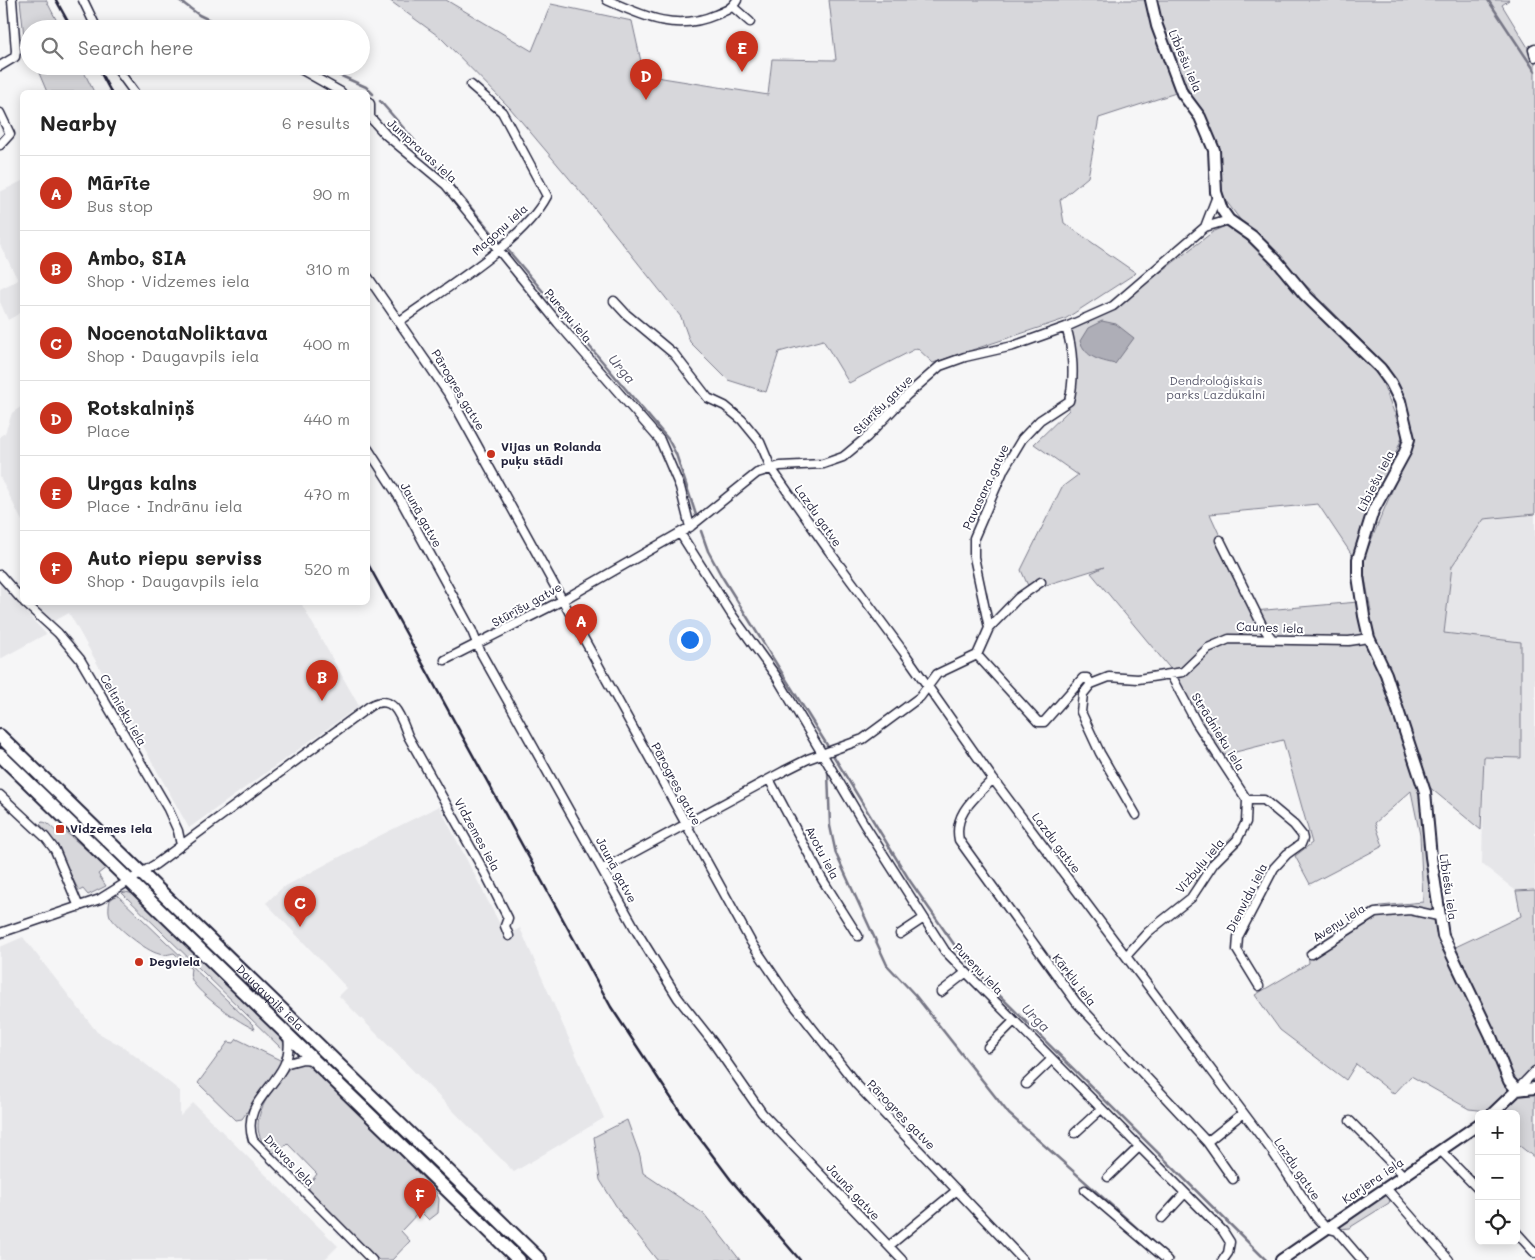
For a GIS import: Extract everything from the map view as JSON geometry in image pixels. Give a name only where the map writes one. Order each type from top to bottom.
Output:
[{"type":"highway","name":"Daugavpils iela","points":[[0,736],[540,1260]]},
{"type":"highway","name":"Daugavpils iela","points":[[0,756],[519,1260]]},
{"type":"street","points":[[0,66],[15,57],[17,45],[12,0]]},
{"type":"street","points":[[83,0],[92,20]]},
{"type":"street","points":[[607,0],[657,20],[678,22],[699,22],[735,4],[750,22]]},
{"type":"street","name":"Lībiešu iela","points":[[1150,0],[1157,26],[1182,94],[1200,118],[1214,150],[1217,196],[1229,220],[1245,230],[1277,260],[1305,295],[1380,368],[1391,383],[1400,401],[1409,439],[1405,452],[1373,511],[1358,559],[1358,576],[1369,638],[1386,674],[1425,792],[1438,916],[1443,936],[1490,1034],[1508,1081],[1517,1090]]},
{"type":"street","points":[[1535,49],[1533,50],[1535,57]]},
{"type":"street","points":[[123,75],[133,90]]},
{"type":"street","points":[[311,75],[337,90]]},
{"type":"street","name":"Magoņu iela","points":[[400,321],[498,250],[528,223],[547,196],[502,112],[472,84]]},
{"type":"street","points":[[0,113],[10,134],[0,145]]},
{"type":"street","name":"Jumpravas iela","points":[[370,117],[386,135],[446,185],[498,250]]},
{"type":"street","points":[[1205,227],[1217,196]]},
{"type":"street","name":"Stūrīšu gatve","points":[[445,660],[477,646],[562,600],[690,527],[756,473],[771,468],[834,461],[867,437],[906,395],[940,366],[965,357],[1013,346],[1066,327],[1123,300],[1156,268],[1205,227],[1229,220]]},
{"type":"street","name":"Pureņu iela","points":[[498,250],[660,440],[680,486],[690,527]]},
{"type":"street","name":"Pārogres gatve","points":[[370,279],[450,396],[751,942],[825,1047],[856,1085],[1024,1260]]},
{"type":"street","name":"Lazdu gatve","points":[[614,301],[626,314],[674,354],[708,398],[725,406],[742,420],[760,442],[771,468],[828,551],[927,685],[993,779],[1127,955],[1272,1151],[1316,1217],[1326,1228],[1337,1232],[1362,1260]]},
{"type":"street","name":"Pavasara gatve","points":[[989,628],[974,556],[974,538],[1004,469],[1022,439],[1040,420],[1069,401],[1072,392],[1070,338],[1066,327]]},
{"type":"street","name":"Jaunā gatve","points":[[370,452],[399,498],[472,631],[477,646],[659,969],[762,1113],[902,1260]]},
{"type":"street","name":"Pureņu iela","points":[[680,533],[732,615],[776,676],[825,753],[945,952],[964,974],[1222,1231],[1230,1242],[1228,1253],[1223,1260]]},
{"type":"street","points":[[1220,540],[1263,627],[1272,639]]},
{"type":"street","name":"Celtnieku iela","points":[[0,575],[20,598]]},
{"type":"street","points":[[603,869],[808,759],[862,739],[877,730],[920,697],[927,685],[937,674],[977,654],[989,628],[1018,598],[1041,582]]},
{"type":"street","name":"Celtnieku iela","points":[[27,605],[58,633],[88,672],[168,809],[178,831],[181,845]]},
{"type":"street","name":"Caunes iela","points":[[977,654],[1038,722],[1044,722],[1083,678],[1087,678],[1090,684],[1109,678],[1128,680],[1183,672],[1208,648],[1229,639],[1350,641],[1369,638]]},
{"type":"street","name":"Strādnieku iela","points":[[1171,675],[1196,722],[1247,800]]},
{"type":"street","points":[[1090,684],[1083,694],[1081,712],[1100,753],[1136,815]]},
{"type":"street","name":"Vidzemes iela","points":[[0,933],[100,899],[181,845],[370,706],[378,701],[386,701],[393,706],[402,721],[408,736],[491,884],[508,918],[505,926],[509,936]]},
{"type":"street","name":"Avotu iela","points":[[769,779],[822,879],[858,936]]},
{"type":"street","name":"Kārklu iela","points":[[993,779],[959,818],[957,830],[959,840],[1076,1002],[1207,1142],[1233,1179]]},
{"type":"street","points":[[0,795],[36,828],[52,846],[73,888],[79,907]]},
{"type":"street","name":"Vizbuļu iela","points":[[1127,955],[1148,932],[1191,898],[1214,863],[1237,840],[1246,822],[1247,800]]},
{"type":"street","name":"Dienvidu iela","points":[[1247,800],[1264,800],[1294,825],[1303,839],[1301,844],[1287,854],[1274,868],[1238,937],[1237,950],[1250,968],[1259,986]]},
{"type":"street","name":"Aveņu iela","points":[[1311,954],[1375,913],[1410,910],[1438,916]]},
{"type":"street","points":[[900,934],[924,918]]},
{"type":"street","points":[[941,992],[964,974]]},
{"type":"street","points":[[988,1047],[1013,1022]]},
{"type":"street","points":[[288,1036],[288,1063],[302,1059],[314,1060]]},
{"type":"street","points":[[1026,1084],[1051,1060]]},
{"type":"street","name":"Druvas iela","points":[[288,1063],[251,1116],[249,1127],[253,1140],[372,1260]]},
{"type":"street","points":[[1496,1110],[1535,1072]]},
{"type":"street","points":[[1517,1090],[1535,1088]]},
{"type":"street","points":[[1075,1133],[1101,1109]]},
{"type":"street","points":[[1207,1142],[1243,1113]]},
{"type":"street","points":[[1350,1121],[1404,1176]]},
{"type":"street","name":"Karjera iela","points":[[1281,1260],[1475,1127]]},
{"type":"street","points":[[1108,1177],[1139,1148]]},
{"type":"street","points":[[1441,1151],[1475,1186]]},
{"type":"street","points":[[1386,1188],[1449,1260]]},
{"type":"street","points":[[889,1246],[957,1190]]},
{"type":"street","points":[[1085,1190],[1167,1260]]},
{"type":"street","points":[[1162,1218],[1185,1193]]},
{"type":"street","points":[[1520,1236],[1535,1253]]},
{"type":"shaded area","points":[[20,182],[20,313],[8,320],[0,302],[0,289],[18,280],[0,245],[0,192]]},
{"type":"shaded area","points":[[1102,321],[1116,324],[1134,338],[1115,364],[1089,355],[1080,341],[1088,328]]},
{"type":"shaded area","points":[[20,407],[20,517],[0,477],[0,436],[5,433],[12,413]]},
{"type":"shaded area","points":[[1535,514],[1535,890],[1516,891],[1482,864],[1484,757],[1521,758],[1444,634],[1452,566],[1484,519]]},
{"type":"shaded area","points":[[0,584],[46,634],[0,659]]},
{"type":"shaded area","points":[[33,605],[302,605],[359,706],[189,828],[69,613],[51,623]]},
{"type":"shaded area","points":[[439,806],[506,936],[520,928],[604,1118],[514,1172],[339,996],[347,988],[266,903],[282,888]]},
{"type":"shaded area","points":[[23,937],[97,1032],[125,1048],[180,1091],[180,1116],[193,1103],[338,1246],[324,1260],[0,1260],[0,947]]},
{"type":"green space","points":[[20,0],[46,0],[56,20],[22,20]]},
{"type":"green space","name":"Dendroloģiskais parks Lazdukalni","points":[[389,0],[446,0],[532,51],[551,4],[632,21],[644,75],[768,95],[772,59],[836,60],[829,0],[1509,0],[1502,5],[1535,59],[1535,514],[1484,519],[1452,566],[1444,633],[1521,642],[1521,758],[1484,757],[1481,830],[1428,786],[1427,828],[1429,870],[1435,911],[1447,951],[1521,916],[1516,891],[1535,890],[1535,1158],[1520,1146],[1520,1110],[1469,1109],[1411,1076],[1394,1094],[1356,1064],[1346,1080],[1280,1030],[1255,995],[1309,963],[1308,950],[1380,906],[1423,902],[1420,835],[1411,791],[1375,823],[1383,846],[1310,884],[1295,856],[1312,843],[1283,740],[1212,758],[1191,723],[1173,672],[1091,573],[1104,567],[1030,590],[1021,570],[1062,487],[1078,475],[1034,444],[1069,410],[1068,352],[1062,332],[1118,305],[1214,231],[1230,224],[1316,308],[1316,295],[1245,226],[1223,197],[1219,150],[1188,89],[1099,118],[1088,177],[1060,200],[1064,223],[1136,273],[1065,319],[933,363],[917,348],[849,383],[823,340],[779,352],[766,392],[728,380],[690,342],[681,317],[595,209],[510,108],[441,38]],"holes":[[[1324,303],[1388,367],[1415,436],[1362,562],[1371,611],[1358,602],[1254,611],[1210,514],[1318,504],[1354,558],[1403,435],[1377,369],[1324,316]]]},
{"type":"green space","points":[[40,75],[86,75],[93,90],[46,90]]},
{"type":"green space","points":[[42,822],[47,823],[60,834],[63,830],[107,867],[98,874],[106,886],[88,895],[83,889],[79,891],[51,837],[40,824]]},
{"type":"green space","points":[[146,885],[533,1260],[527,1260],[144,890]]},
{"type":"green space","points":[[122,893],[135,894],[281,1036],[286,1050],[284,1051]]},
{"type":"green space","points":[[117,895],[255,1029],[231,1015],[202,993],[192,980],[191,969],[174,953],[163,955],[153,952],[139,944],[118,926],[110,916],[109,910],[110,900]]},
{"type":"green space","points":[[237,1039],[282,1061],[242,1119],[236,1120],[198,1083],[228,1042],[234,1043]]},
{"type":"green space","points":[[305,1063],[314,1067],[379,1130],[436,1192],[439,1199],[438,1213],[429,1220],[420,1211],[401,1231],[410,1241],[392,1260],[379,1260],[309,1191],[309,1184],[317,1174],[287,1143],[281,1150],[272,1153],[263,1142],[258,1131],[262,1108],[268,1096],[292,1065]]},
{"type":"green space","points":[[627,1120],[640,1156],[643,1173],[704,1214],[740,1260],[657,1260],[621,1214],[600,1180],[594,1137]]},
{"type":"green space","points":[[1385,1194],[1388,1195],[1389,1203],[1349,1228],[1339,1229],[1337,1227]]},
{"type":"waterway","name":"Urga","points":[[179,0],[199,15],[209,20]]},
{"type":"waterway","points":[[1488,0],[1535,71]]},
{"type":"waterway","name":"Urga","points":[[339,75],[369,90]]},
{"type":"waterway","name":"Urga","points":[[370,91],[373,94]]},
{"type":"waterway","name":"Urga","points":[[380,101],[415,141]]},
{"type":"waterway","name":"Urga","points":[[421,148],[499,241]]},
{"type":"waterway","name":"Urga","points":[[507,249],[668,439],[676,454],[696,515]]},
{"type":"waterway","name":"Urga","points":[[701,531],[708,551],[721,575],[827,745]]},
{"type":"waterway","name":"Urga","points":[[833,755],[910,881],[958,950],[1000,996],[1266,1260]]},
{"type":"waterway","points":[[828,772],[830,826],[836,854],[887,965],[915,995],[1009,1114],[1173,1260]]},
{"type":"railway","points":[[56,0],[67,20]]},
{"type":"railway","points":[[102,75],[110,90]]},
{"type":"railway","points":[[370,568],[611,1007],[683,1116],[731,1180],[800,1260]]},
{"type":"place","name":"Urgas kalns","points":[[742,72]]},
{"type":"place","name":"Rotskalniņš","points":[[646,100]]},
{"type":"place","name":"Vijas un Rolanda puķu stādi","points":[[491,454]]},
{"type":"place","name":"Mārīte","points":[[581,645]]},
{"type":"place","name":"Ambo, SIA","points":[[322,701]]},
{"type":"place","name":"Vidzemes iela","points":[[60,829]]},
{"type":"place","name":"NocenotaNoliktava","points":[[300,927]]},
{"type":"place","name":"Degviela","points":[[139,962]]},
{"type":"place","name":"Auto riepu serviss","points":[[420,1219]]}]
